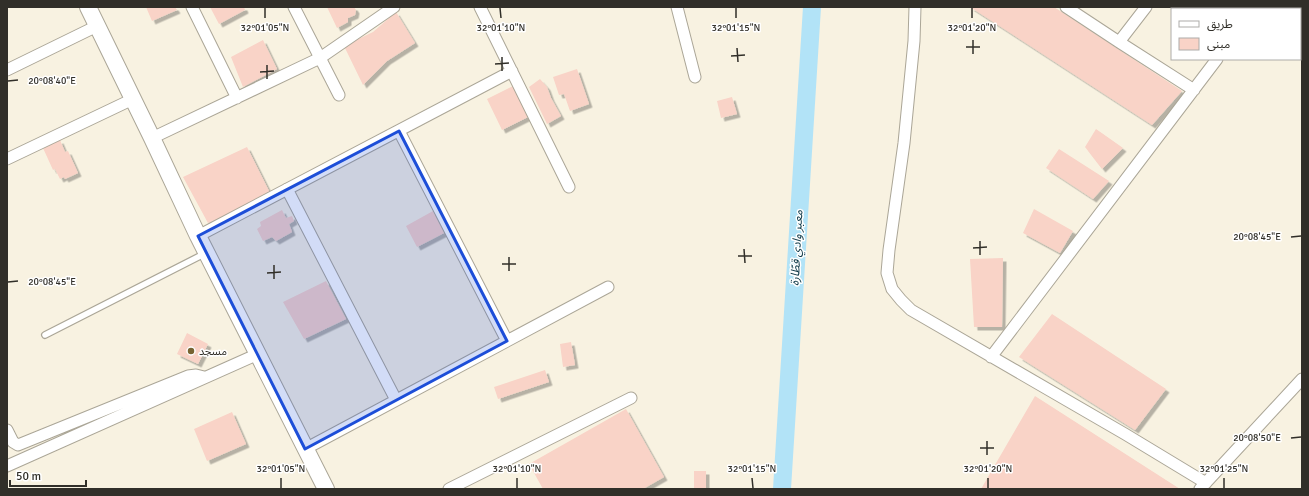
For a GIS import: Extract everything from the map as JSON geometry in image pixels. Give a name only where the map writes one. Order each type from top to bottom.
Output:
[{"type":"street","points":[[192,7],[237,98]]},
{"type":"street","points":[[294,7],[339,96]]},
{"type":"street","points":[[152,138],[320,58],[394,7]]},
{"type":"street","points":[[480,7],[569,187]]},
{"type":"street","points":[[677,7],[695,76]]},
{"type":"street","points":[[915,7],[914,41],[904,143],[887,273],[892,288],[911,310],[1125,434],[1203,486],[1302,379]]},
{"type":"street","points":[[1066,7],[1194,90]]},
{"type":"street","points":[[1119,42],[1146,7]]},
{"type":"street","points":[[92,9],[97,26],[198,236],[326,489]]},
{"type":"street","points":[[7,70],[97,26]]},
{"type":"street","points":[[991,357],[1216,60]]},
{"type":"street","points":[[198,236],[512,71]]},
{"type":"street","points":[[7,159],[133,99]]},
{"type":"street","points":[[399,130],[507,341]]},
{"type":"street","points":[[287,189],[396,400]]},
{"type":"street","points":[[305,448],[608,287]]},
{"type":"street","points":[[7,466],[258,354]]},
{"type":"street","points":[[7,430],[13,442],[18,445],[188,376],[196,375],[205,377]]},
{"type":"street","points":[[449,489],[631,398]]},
{"type":"lane","points":[[45,335],[206,252]]},
{"type":"highlighted area","points":[[399,131],[507,341],[305,449],[198,236]]},
{"type":"building","points":[[146,7],[175,7],[177,10],[152,21]]},
{"type":"building","points":[[210,7],[244,7],[245,10],[219,24]]},
{"type":"building","points":[[327,7],[354,7],[356,10],[355,15],[348,18],[348,22],[337,28]]},
{"type":"building","points":[[970,7],[1054,7],[1182,91],[1152,125]]},
{"type":"building","points":[[396,12],[415,43],[387,61],[363,85],[344,46],[373,32]]},
{"type":"building","points":[[263,40],[277,69],[243,87],[231,57]]},
{"type":"building","points":[[577,69],[589,104],[570,111],[564,94],[559,95],[553,77]]},
{"type":"building","points":[[540,79],[547,87],[561,116],[547,124],[529,87]]},
{"type":"building","points":[[513,86],[528,117],[502,130],[487,99]]},
{"type":"building","points":[[732,97],[737,114],[721,118],[717,101]]},
{"type":"building","points":[[1096,129],[1123,148],[1102,169],[1085,147]]},
{"type":"building","points":[[60,140],[65,152],[68,151],[78,173],[65,179],[64,177],[60,179],[55,169],[53,170],[43,148]]},
{"type":"building","points":[[247,147],[271,195],[208,223],[183,177]]},
{"type":"building","points":[[1059,149],[1109,181],[1093,199],[1046,168]]},
{"type":"building","points":[[1034,209],[1073,231],[1060,253],[1023,233]]},
{"type":"building","points":[[282,210],[286,218],[292,216],[294,221],[289,224],[292,232],[276,241],[272,237],[263,241],[257,229],[261,226],[260,222]]},
{"type":"building","points":[[433,211],[444,233],[417,247],[406,226]]},
{"type":"building","points":[[1003,258],[1002,327],[974,327],[970,259]]},
{"type":"building","points":[[326,281],[346,319],[304,339],[283,302]]},
{"type":"building","points":[[1052,314],[1166,389],[1135,430],[1019,357]]},
{"type":"building","points":[[187,333],[208,344],[198,364],[177,354]]},
{"type":"building","points":[[571,342],[575,365],[563,367],[560,344]]},
{"type":"building","points":[[545,370],[549,382],[498,399],[494,387]]},
{"type":"building","points":[[1035,396],[1180,489],[981,489]]},
{"type":"building","points":[[626,409],[664,477],[643,489],[543,489],[529,464]]},
{"type":"building","points":[[232,412],[246,444],[207,461],[194,429]]},
{"type":"building","points":[[694,471],[706,471],[706,489],[694,489]]},
{"type":"waterway","name":"معبر وادي قطّارة","points":[[782,489],[812,7]]},
{"type":"place","name":"مسجد","points":[[191,351]]}]
